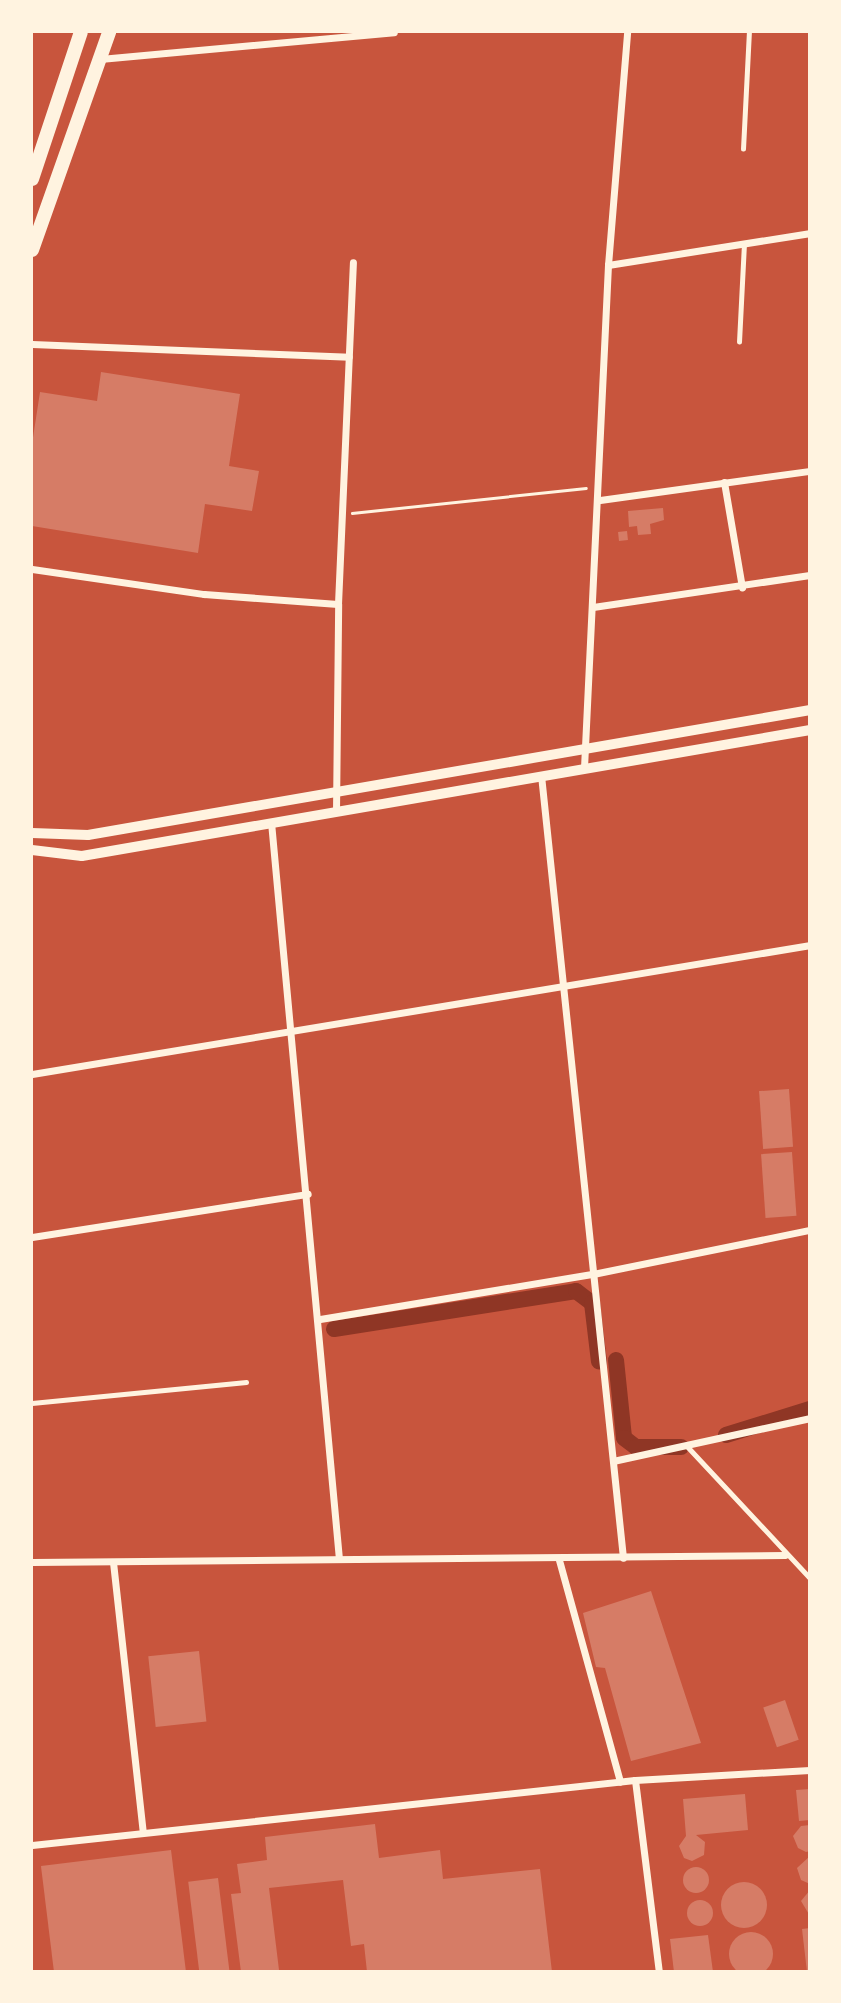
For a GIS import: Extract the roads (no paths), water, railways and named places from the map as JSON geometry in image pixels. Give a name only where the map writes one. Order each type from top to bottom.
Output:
[{"type":"main road","points":[[32,179],[36,158],[81,32]]},
{"type":"main road","points":[[32,250],[109,32]]},
{"type":"street","points":[[100,59],[394,32]]},
{"type":"street","points":[[584,768],[600,500],[608,265],[627,32]]},
{"type":"street","points":[[608,265],[810,233]]},
{"type":"street","points":[[336,812],[338,604],[353,262]]},
{"type":"street","points":[[32,344],[349,357]]},
{"type":"street","points":[[600,500],[810,471]]},
{"type":"street","points":[[724,482],[742,587]]},
{"type":"street","points":[[32,569],[204,594],[338,604]]},
{"type":"street","points":[[593,607],[810,575]]},
{"type":"street","points":[[32,833],[78,836],[810,710]]},
{"type":"street","points":[[32,850],[82,856],[810,730]]},
{"type":"street","points":[[541,775],[623,1558]]},
{"type":"street","points":[[271,822],[320,1319],[339,1559]]},
{"type":"street","points":[[32,1074],[810,945]]},
{"type":"street","points":[[32,1237],[308,1194]]},
{"type":"street","points":[[320,1319],[593,1274],[810,1230]]},
{"type":"street","points":[[613,1461],[688,1447],[810,1418]]},
{"type":"street","points":[[32,1562],[559,1560],[785,1555]]},
{"type":"street","points":[[559,1560],[620,1783]]},
{"type":"street","points":[[113,1562],[143,1832]]},
{"type":"street","points":[[32,1845],[635,1780],[810,1770]]},
{"type":"street","points":[[635,1780],[659,1972]]},
{"type":"lane","points":[[743,149],[749,32]]},
{"type":"lane","points":[[739,342],[744,243]]},
{"type":"lane","points":[[32,1403],[246,1382]]},
{"type":"lane","points":[[688,1447],[785,1555],[810,1578]]},
{"type":"waterway","points":[[334,1329],[576,1291],[592,1303],[599,1362]]},
{"type":"waterway","points":[[616,1360],[624,1438],[636,1447],[681,1447]]},
{"type":"waterway","points":[[726,1435],[810,1409]]}]
